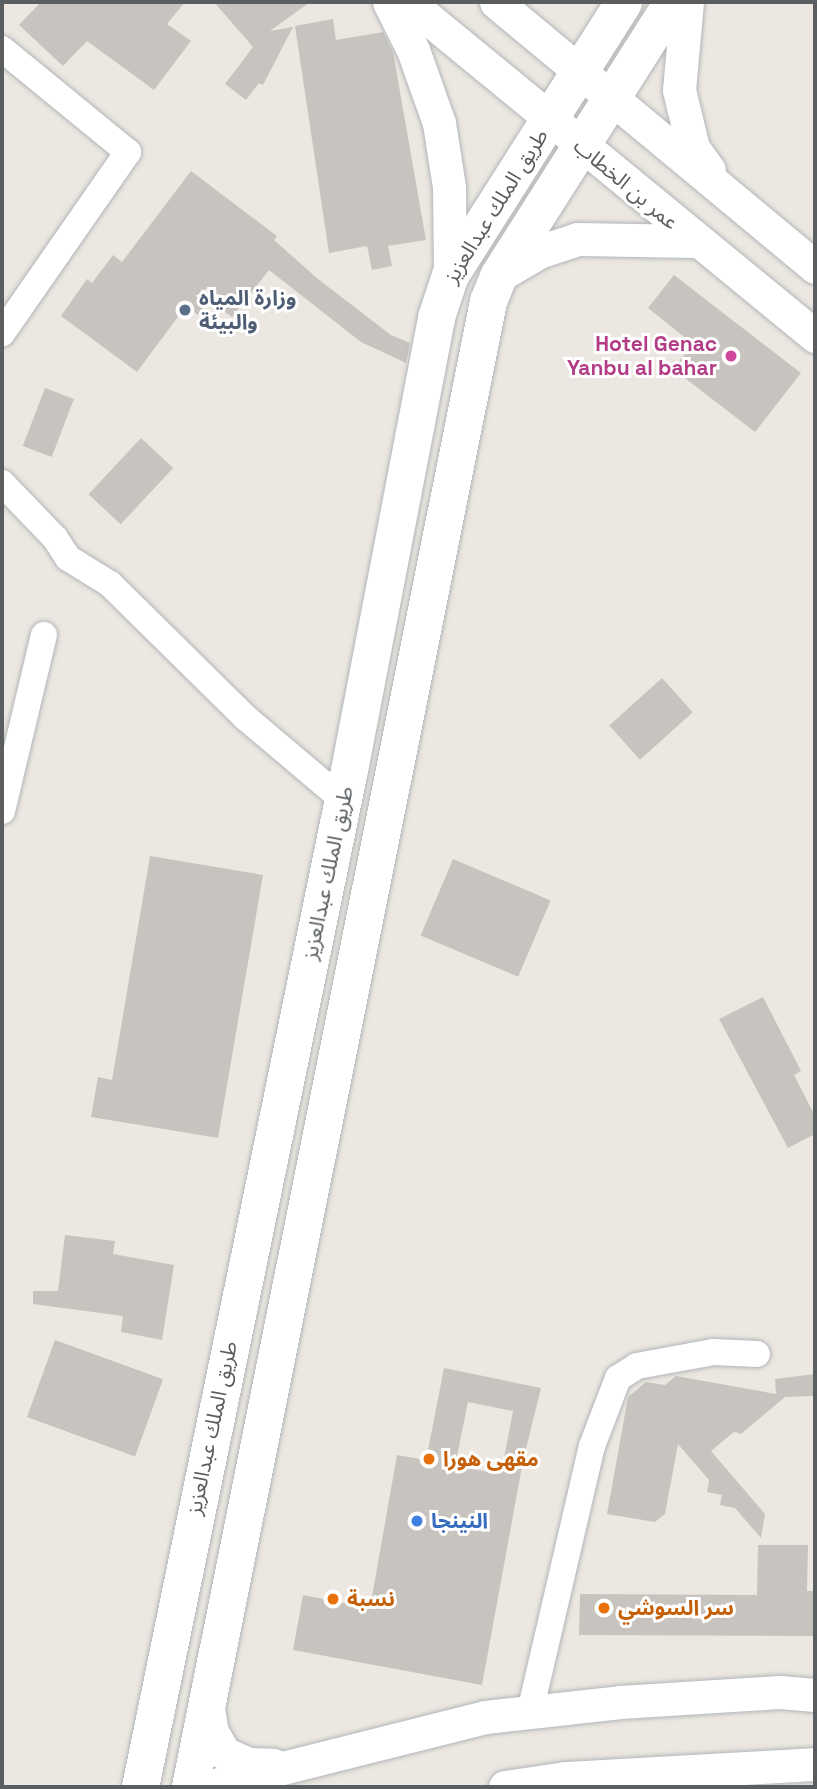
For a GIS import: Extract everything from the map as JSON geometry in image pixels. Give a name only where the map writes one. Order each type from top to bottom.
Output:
[{"type":"main road","name":"طريق الملك عبدالعزيز","points":[[140,1787],[343,800],[436,317],[450,275],[623,2]]},
{"type":"main road","name":"طريق الملك عبدالعزيز","points":[[190,1787],[475,349],[498,276],[671,2]]},
{"type":"street","points":[[389,2],[413,50],[439,123],[449,187],[450,275]]},
{"type":"street","name":"عمر بن الخطاب","points":[[408,2],[695,242],[815,336]]},
{"type":"street","points":[[496,2],[815,267]]},
{"type":"street","points":[[687,2],[679,90],[684,123],[693,148],[722,190]]},
{"type":"street","points":[[2,49],[128,152],[2,333]]},
{"type":"street","points":[[498,276],[541,251],[577,239],[695,242]]},
{"type":"street","points":[[2,483],[55,538],[68,558],[110,584],[246,718],[343,800]]},
{"type":"street","points":[[2,811],[44,635]]},
{"type":"street","points":[[530,1712],[592,1446],[618,1378],[636,1366],[713,1352],[757,1354]]},
{"type":"street","points":[[207,1787],[485,1717],[780,1692],[815,1695]]},
{"type":"street","points":[[208,1702],[212,1732],[224,1753],[249,1764],[282,1766]]},
{"type":"street","points":[[505,1787],[565,1778],[815,1764]]},
{"type":"building","points":[[41,2],[185,2],[167,24],[191,41],[154,90],[87,41],[63,66],[19,25]]},
{"type":"building","points":[[214,2],[310,2],[270,31],[293,27],[263,85],[259,83],[246,100],[225,84],[253,47]]},
{"type":"building","points":[[333,19],[336,40],[383,32],[393,52],[426,240],[388,246],[392,266],[372,270],[367,246],[329,253],[295,26]]},
{"type":"building","points":[[191,171],[277,236],[274,240],[318,279],[391,335],[410,343],[406,363],[361,342],[269,270],[232,317],[209,300],[198,315],[186,306],[137,372],[61,316],[87,279],[92,283],[113,255],[122,262]]},
{"type":"building","name":"Hotel Genac Yanbu al bahar","points":[[674,275],[801,373],[755,432],[673,369],[693,344],[648,308]]},
{"type":"building","points":[[45,388],[74,399],[52,457],[23,446]]},
{"type":"building","points":[[141,438],[173,468],[121,524],[88,494]]},
{"type":"building","points":[[662,678],[693,712],[640,760],[609,726]]},
{"type":"building","points":[[150,856],[263,875],[218,1138],[91,1117],[98,1077],[112,1080]]},
{"type":"building","points":[[453,859],[551,900],[518,977],[421,935]]},
{"type":"building","points":[[763,997],[801,1071],[794,1075],[815,1116],[815,1134],[788,1148],[719,1019]]},
{"type":"building","points":[[65,1235],[115,1241],[113,1254],[174,1265],[162,1340],[121,1332],[123,1316],[33,1304],[33,1291],[58,1291]]},
{"type":"building","points":[[55,1340],[163,1379],[135,1456],[27,1417]]},
{"type":"building","points":[[444,1368],[541,1388],[523,1461],[482,1685],[293,1650],[303,1595],[370,1608],[397,1455],[426,1460]],"holes":[[[468,1402],[513,1411],[501,1474],[455,1466]]]},
{"type":"building","points":[[815,1374],[815,1396],[785,1397],[741,1434],[734,1432],[711,1451],[765,1514],[761,1538],[735,1508],[720,1505],[722,1495],[707,1492],[709,1480],[678,1444],[665,1514],[655,1522],[607,1514],[628,1397],[646,1382],[665,1385],[676,1376],[776,1394],[775,1379]]},
{"type":"building","points":[[758,1545],[808,1545],[807,1591],[815,1591],[815,1636],[579,1635],[580,1594],[757,1595]]},
{"type":"place","name":"وزارة المياه والبيئة","points":[[185,310]]},
{"type":"place","name":"Hotel Genac Yanbu al bahar","points":[[731,356]]},
{"type":"place","name":"مقهى هورا","points":[[429,1459]]},
{"type":"place","name":"النينجا","points":[[417,1521]]},
{"type":"place","name":"نسبة","points":[[333,1599]]},
{"type":"place","name":"سر السوشي","points":[[604,1608]]}]
